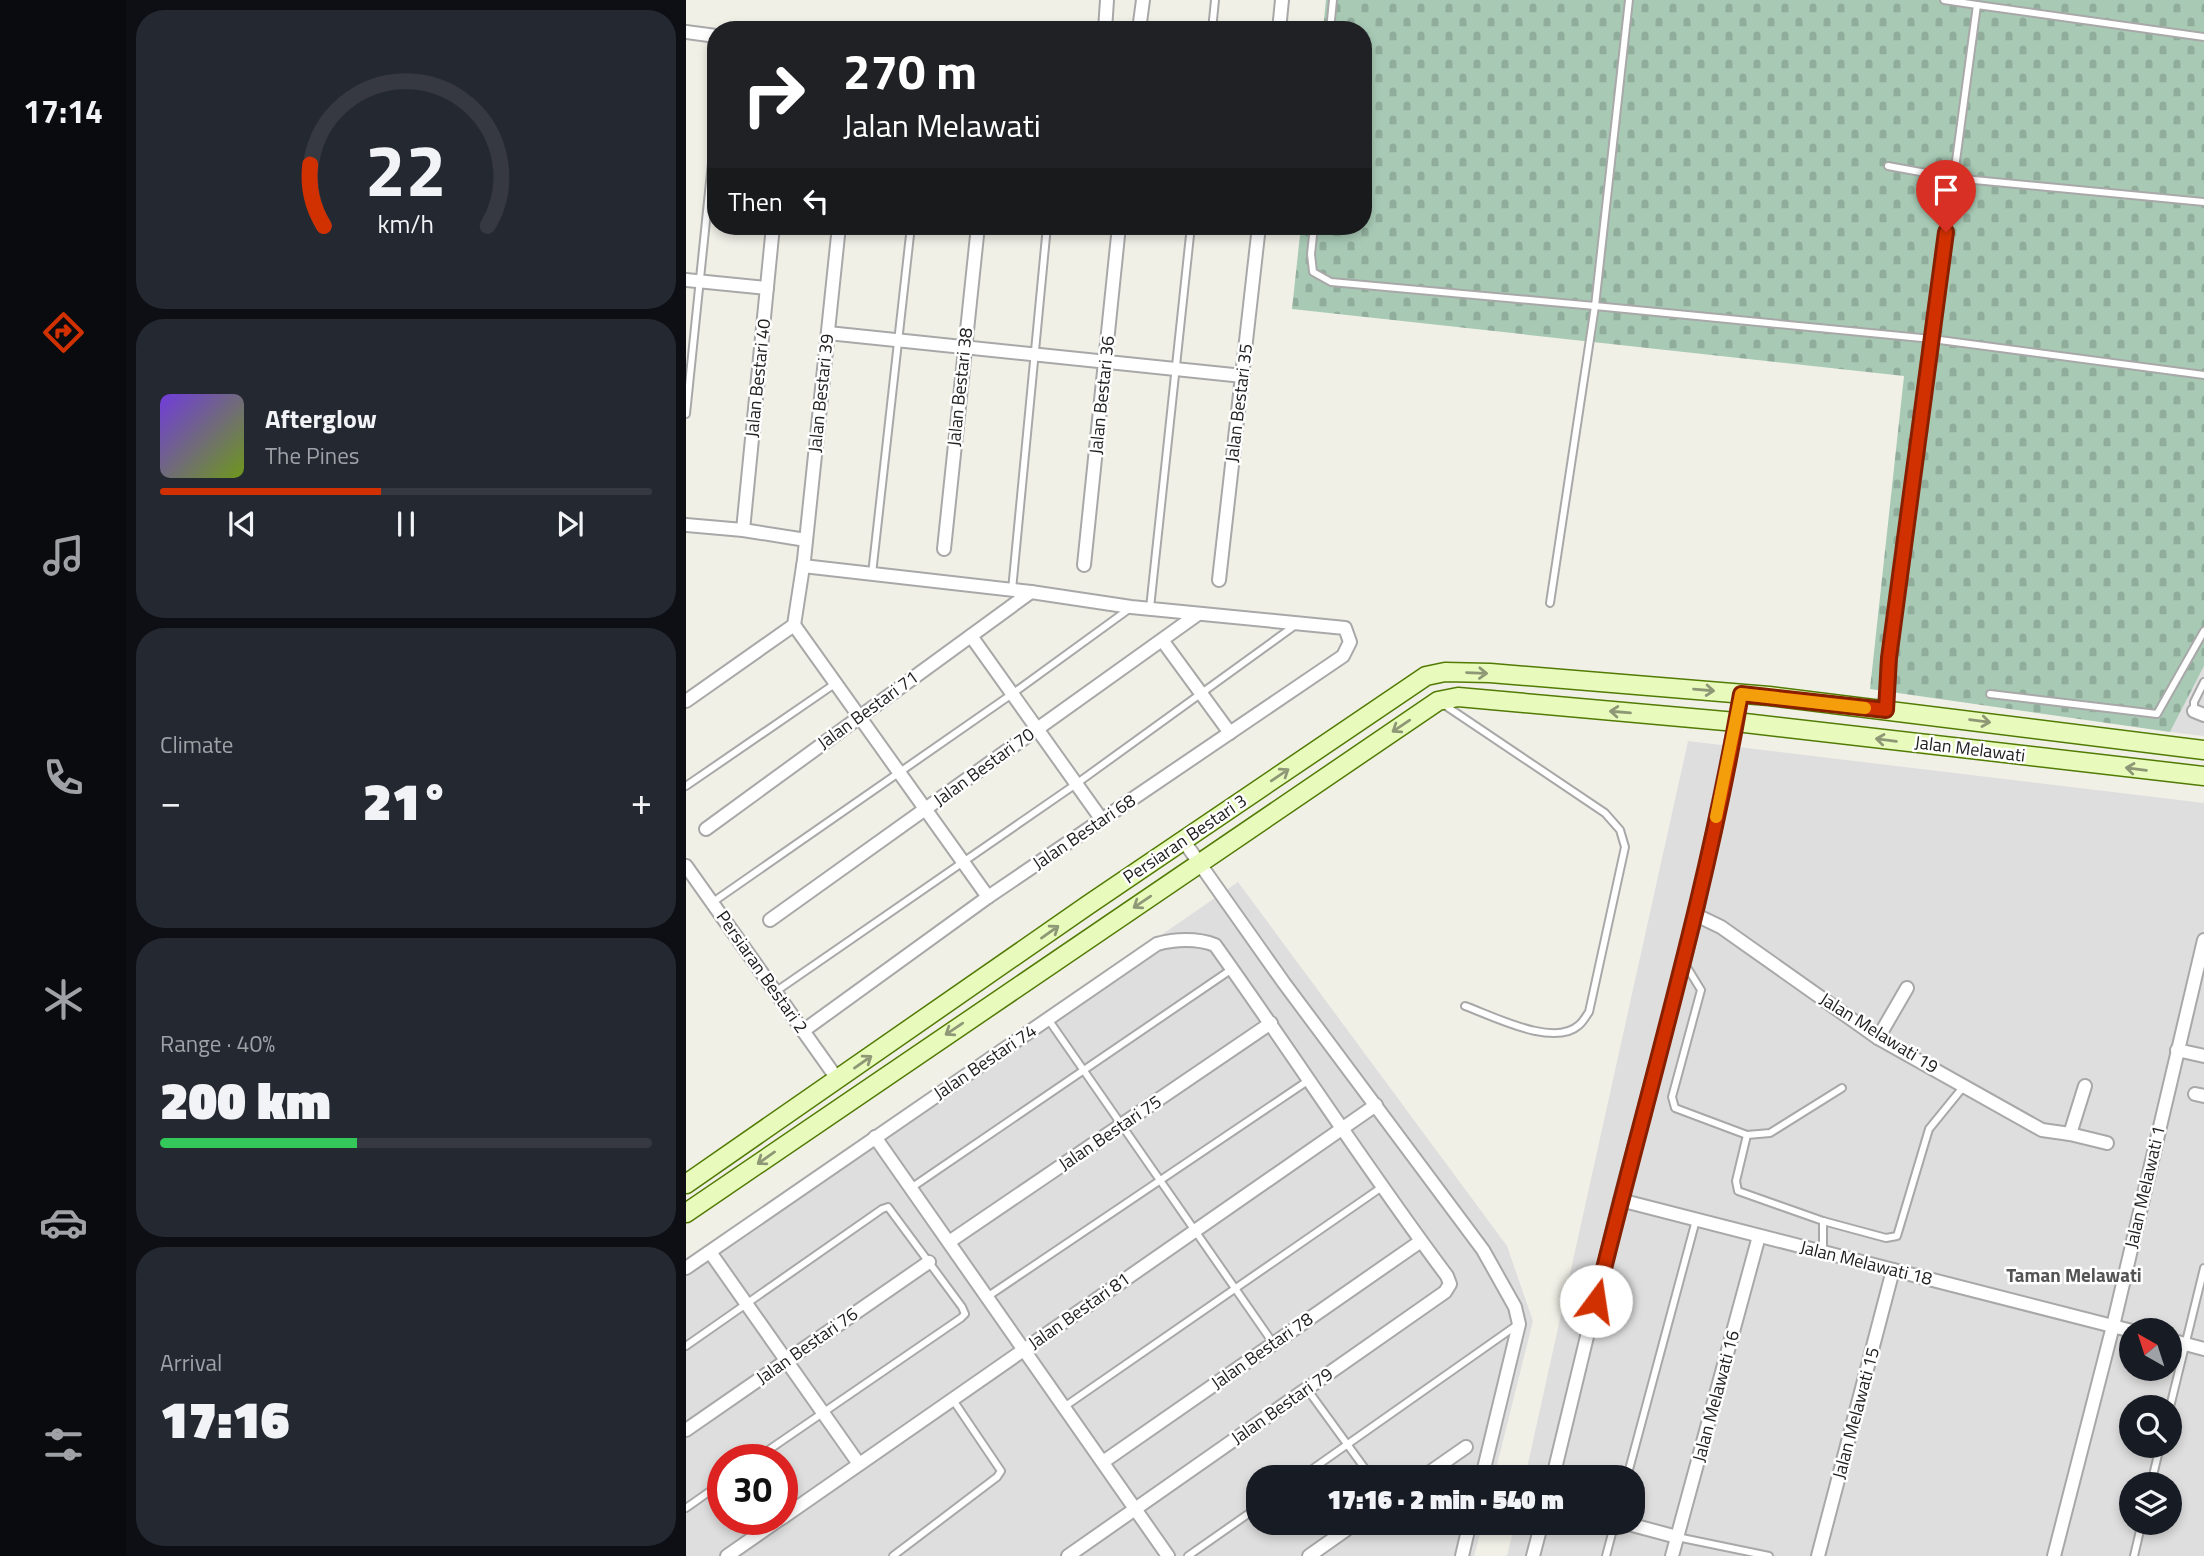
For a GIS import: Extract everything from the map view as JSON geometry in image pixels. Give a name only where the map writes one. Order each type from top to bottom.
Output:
[{"type":"street","points":[[1106,21],[1107,0]]},
{"type":"street","points":[[1140,21],[1143,0]]},
{"type":"street","points":[[1280,21],[1282,0]]},
{"type":"street","points":[[686,33],[707,35]]},
{"type":"street","name":"Jalan Bestari 40","points":[[743,530],[772,235]]},
{"type":"street","name":"Jalan Bestari 39","points":[[794,625],[804,563],[838,235]]},
{"type":"street","name":"Jalan Bestari 38","points":[[944,549],[977,235]]},
{"type":"street","name":"Jalan Bestari 36","points":[[1084,565],[1118,235]]},
{"type":"street","name":"Jalan Bestari 35","points":[[1219,580],[1258,235]]},
{"type":"street","points":[[686,280],[767,288]]},
{"type":"street","points":[[828,334],[1243,376]]},
{"type":"street","points":[[686,524],[806,540]]},
{"type":"street","points":[[804,563],[1131,607],[1298,623]]},
{"type":"street","name":"Jalan Bestari 71","points":[[706,829],[1031,592]]},
{"type":"street","name":"Jalan Bestari 70","points":[[770,920],[1198,614]]},
{"type":"street","name":"Jalan Bestari 68","points":[[803,1031],[988,897],[1343,656],[1350,642],[1345,628],[1298,623]]},
{"type":"street","points":[[686,701],[794,625],[988,897]]},
{"type":"street","points":[[971,636],[1102,820]]},
{"type":"street","points":[[1162,640],[1230,733]]},
{"type":"street","name":"Persiaran Bestari 3","points":[[686,1184],[1183,840],[1426,676],[1445,672],[1490,673],[1741,694]]},
{"type":"street","points":[[1556,1465],[1620,1200],[1696,915],[1741,694]]},
{"type":"street","name":"Jalan Melawati","points":[[1741,694],[2204,750]]},
{"type":"street","name":"Persiaran Bestari 3","points":[[686,1213],[1438,701],[1458,697],[1736,722]]},
{"type":"street","name":"Jalan Melawati","points":[[1736,722],[2204,776]]},
{"type":"street","points":[[1183,840],[1483,1250],[1516,1307],[1519,1324],[1485,1465]]},
{"type":"street","name":"Persiaran Bestari 2","points":[[686,866],[838,1080]]},
{"type":"street","name":"Jalan Melawati 19","points":[[1696,915],[1721,927],[1878,1038],[2042,1130],[2070,1133],[2106,1143]]},
{"type":"street","name":"Jalan Melawati 1","points":[[2054,1556],[2113,1326],[2204,940]]},
{"type":"street","name":"Jalan Bestari 74","points":[[686,1268],[1157,944],[1168,941],[1204,941],[1215,945],[1342,1129]]},
{"type":"street","points":[[1878,1038],[1907,988]]},
{"type":"street","name":"Jalan Bestari 75","points":[[949,1242],[1271,1023]]},
{"type":"street","points":[[2177,1050],[2204,1056]]},
{"type":"street","points":[[2070,1133],[2085,1086]]},
{"type":"street","name":"Jalan Bestari 81","points":[[798,1506],[1376,1105]]},
{"type":"street","name":"Jalan Bestari 79","points":[[1068,1556],[1445,1292],[1450,1284],[1447,1276],[1342,1129]]},
{"type":"street","points":[[875,1137],[1168,1556]]},
{"type":"street","name":"Jalan Melawati 18","points":[[1620,1200],[2119,1328]]},
{"type":"street","name":"Jalan Melawati 16","points":[[1672,1556],[1759,1236]]},
{"type":"street","name":"Jalan Bestari 78","points":[[1103,1462],[1421,1241]]},
{"type":"street","points":[[709,1252],[859,1464]]},
{"type":"street","name":"Jalan Bestari 76","points":[[686,1430],[929,1262]]},
{"type":"street","name":"Jalan Melawati 15","points":[[1818,1556],[1893,1270]]},
{"type":"street","points":[[2182,1343],[2204,1349]]},
{"type":"street","points":[[1440,1465],[1465,1447]]},
{"type":"street","points":[[1645,1528],[1677,1537]]},
{"type":"street","name":"Jalan Bestari 81","points":[[727,1556],[757,1535]]},
{"type":"street","points":[[1309,1556],[1339,1535]]},
{"type":"street","points":[[1462,1556],[1467,1535]]},
{"type":"street","points":[[1533,1556],[1539,1535]]},
{"type":"lane","points":[[1213,21],[1215,0]]},
{"type":"lane","points":[[1331,21],[1332,0]]},
{"type":"lane","points":[[1550,603],[1595,306],[1629,0]]},
{"type":"lane","points":[[1944,0],[2204,37]]},
{"type":"lane","points":[[1886,710],[1889,658],[1977,5]]},
{"type":"lane","points":[[1888,166],[1953,178],[2204,202]]},
{"type":"lane","points":[[686,414],[707,213]]},
{"type":"lane","points":[[872,574],[910,235]]},
{"type":"lane","points":[[1012,590],[1046,235]]},
{"type":"lane","points":[[1150,608],[1190,235]]},
{"type":"lane","points":[[1313,235],[1311,254],[1314,272],[1331,282],[1932,340],[2204,375]]},
{"type":"lane","points":[[713,902],[1013,694],[1131,607]]},
{"type":"lane","points":[[775,992],[1076,784],[1298,623]]},
{"type":"lane","points":[[1990,694],[2157,714],[2204,631]]},
{"type":"lane","points":[[2199,713],[2194,702],[2204,682]]},
{"type":"lane","points":[[686,786],[836,683]]},
{"type":"lane","points":[[1438,701],[1605,813],[1619,830],[1625,847],[1589,1012],[1578,1027],[1560,1033],[1541,1034],[1465,1006]]},
{"type":"lane","points":[[1684,963],[1701,990],[1672,1103],[1680,1111],[1747,1135],[1770,1133],[1842,1088]]},
{"type":"lane","points":[[911,1188],[1232,969]]},
{"type":"lane","points":[[1048,1019],[1273,1343]]},
{"type":"lane","points":[[987,1297],[1309,1080]]},
{"type":"lane","points":[[1747,1135],[1736,1181],[1738,1191],[1823,1221],[1886,1238],[1897,1236],[1929,1129],[1964,1086]]},
{"type":"lane","points":[[1064,1407],[1382,1187]]},
{"type":"lane","points":[[686,1346],[882,1209],[888,1208],[893,1212],[965,1314],[777,1444]]},
{"type":"lane","points":[[1630,1465],[1696,1220]]},
{"type":"lane","points":[[1823,1221],[1823,1253]]},
{"type":"lane","points":[[2172,1395],[2204,1268]]},
{"type":"lane","points":[[1318,1465],[1519,1324]]},
{"type":"lane","points":[[1307,1389],[1362,1465]]},
{"type":"lane","points":[[893,1556],[997,1477],[1001,1471],[952,1398]]},
{"type":"lane","points":[[686,1508],[707,1493]]},
{"type":"lane","points":[[1188,1556],[1246,1515]]},
{"type":"lane","points":[[1606,1556],[1612,1535]]},
{"type":"lane","points":[[2134,1556],[2139,1535]]},
{"type":"lane","points":[[1677,1537],[1744,1553],[1769,1556]]},
{"type":"shaded area","points":[[2204,666],[2204,736],[2170,732]]},
{"type":"shaded area","name":"Taman Melawati","points":[[1688,741],[2204,803],[2204,1556],[1507,1556],[1512,1535],[1645,1535],[1645,1465],[1528,1465]]},
{"type":"shaded area","points":[[1238,882],[1507,1246],[1533,1321],[1497,1465],[1246,1465],[1246,1535],[1480,1535],[1474,1556],[686,1556],[686,1263]]},
{"type":"green space","points":[[1326,0],[2204,0],[2204,666],[2170,732],[1870,689],[1904,376],[1292,309],[1300,235],[1372,235],[1372,21],[1324,21]]},
{"type":"slow traffic","points":[[1716,817],[1741,694],[1865,708]]},
{"type":"district","name":"Taman Melawati","points":[[2074,1275]]},
{"type":"route","points":[[1596,1301],[1696,915],[1741,694],[1886,710],[1889,658],[1946,232]]}]
